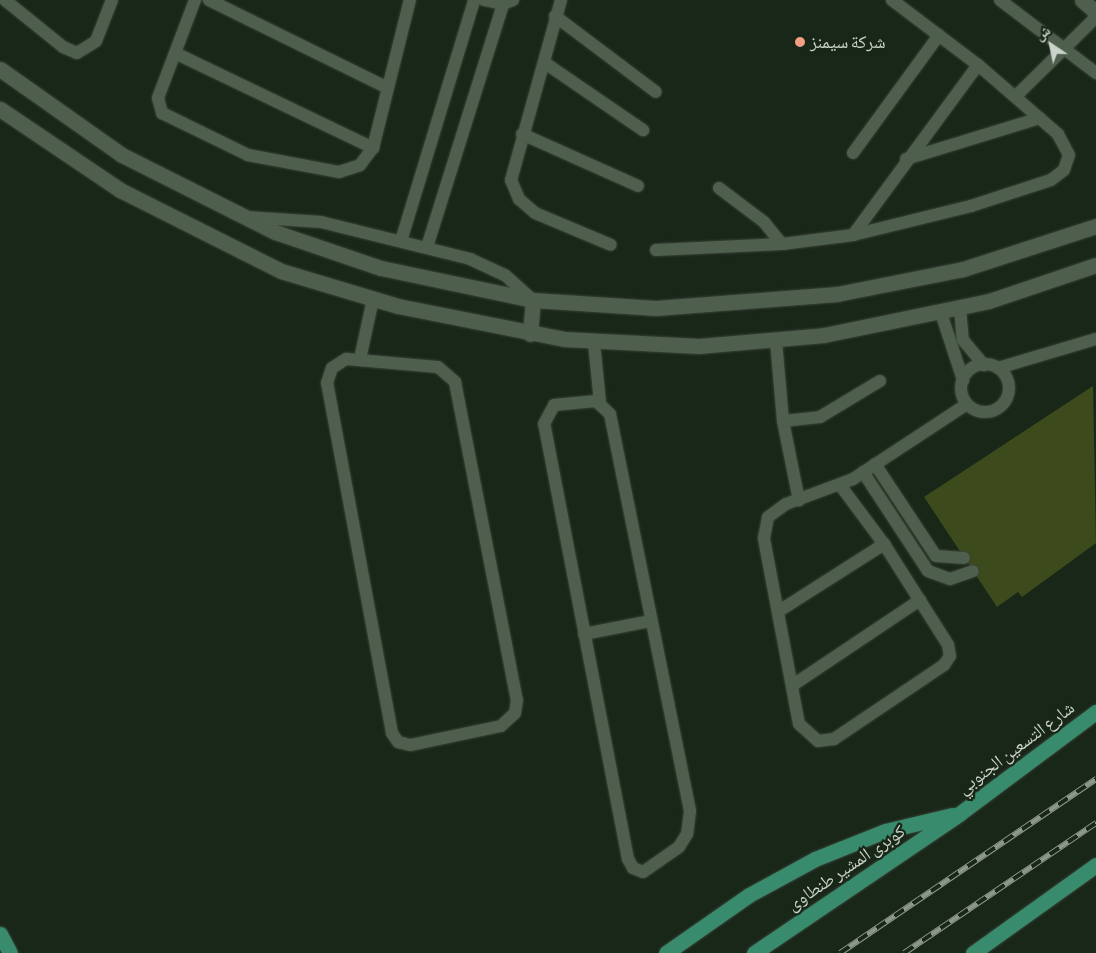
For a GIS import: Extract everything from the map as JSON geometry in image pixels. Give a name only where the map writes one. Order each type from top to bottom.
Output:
[{"type":"highway","name":"شارع التسعين الجنوبي","points":[[958,814],[1096,712]]},
{"type":"highway","points":[[666,953],[749,895],[814,859],[884,832],[958,814]]},
{"type":"highway","name":"كوبرى المشير طنطاوى","points":[[754,953],[958,814]]},
{"type":"highway","points":[[973,953],[1096,865]]},
{"type":"highway","points":[[0,934],[10,953]]},
{"type":"street","points":[[1082,0],[1096,12]]},
{"type":"street","points":[[0,69],[122,155],[242,218],[381,268],[533,300],[656,308],[837,294],[963,269],[1096,226]]},
{"type":"street","points":[[0,109],[68,158],[173,219],[282,270],[372,300],[530,334],[594,343],[660,346],[776,341],[941,313],[1096,265]]},
{"type":"street","points":[[530,334],[533,300]]},
{"type":"lane","points":[[5,0],[63,48],[77,53],[96,41],[108,2]]},
{"type":"lane","points":[[195,0],[158,98],[159,109],[209,138],[268,161],[339,172],[360,165],[374,148],[410,0]]},
{"type":"lane","points":[[209,0],[388,88]]},
{"type":"lane","points":[[401,241],[474,0]]},
{"type":"lane","points":[[427,247],[508,2],[484,0]]},
{"type":"lane","points":[[561,0],[555,16],[545,62],[512,170],[519,199],[535,213],[611,245]]},
{"type":"lane","points":[[656,250],[782,244],[854,235],[970,206],[1059,176],[1068,163],[1068,147],[1016,96],[892,0]]},
{"type":"lane","points":[[1000,0],[1066,47],[1096,73]]},
{"type":"lane","points":[[555,16],[656,92]]},
{"type":"lane","points":[[1016,96],[1096,17]]},
{"type":"lane","points":[[853,152],[939,35]]},
{"type":"lane","points":[[174,53],[374,148]]},
{"type":"lane","points":[[545,62],[643,130]]},
{"type":"lane","points":[[854,235],[906,159],[978,65]]},
{"type":"lane","points":[[906,159],[1040,118]]},
{"type":"lane","points":[[522,134],[638,186]]},
{"type":"lane","points":[[719,188],[764,222],[782,244]]},
{"type":"lane","points":[[242,218],[321,222],[427,247],[488,266],[533,300]]},
{"type":"lane","points":[[360,359],[372,300]]},
{"type":"lane","points":[[960,308],[963,340],[984,365]]},
{"type":"lane","points":[[941,313],[963,380],[967,404]]},
{"type":"lane","points":[[963,380],[968,372],[984,365],[998,368],[1082,340],[1096,331]]},
{"type":"lane","points":[[1082,340],[1096,339]]},
{"type":"lane","points":[[776,341],[783,421],[799,500]]},
{"type":"lane","points":[[594,343],[600,402],[610,414],[690,819],[679,847],[643,872],[633,868],[628,859],[544,424],[550,408],[559,403],[600,402]]},
{"type":"lane","points":[[360,359],[438,367],[455,382],[517,700],[515,713],[501,726],[410,746],[398,742],[392,733],[327,383],[338,362],[360,359]]},
{"type":"lane","points":[[967,404],[985,412],[1003,404],[1009,385],[998,368]]},
{"type":"lane","points":[[783,421],[820,417],[880,381]]},
{"type":"lane","points":[[840,486],[884,544],[950,650],[944,666],[826,742],[803,732],[763,528],[775,509],[840,486],[967,404]]},
{"type":"lane","points":[[875,464],[936,556],[964,558]]},
{"type":"lane","points":[[863,472],[928,571],[950,578],[973,571]]},
{"type":"lane","points":[[779,611],[884,544]]},
{"type":"lane","points":[[794,685],[920,600]]},
{"type":"lane","points":[[584,634],[650,621]]},
{"type":"building","points":[[1093,386],[1096,543],[1022,597],[1018,592],[997,607],[924,497]]},
{"type":"railway","points":[[840,953],[1096,779]]},
{"type":"railway","points":[[904,953],[1096,823]]},
{"type":"place","name":"شركة سيمنز","points":[[800,42]]}]
